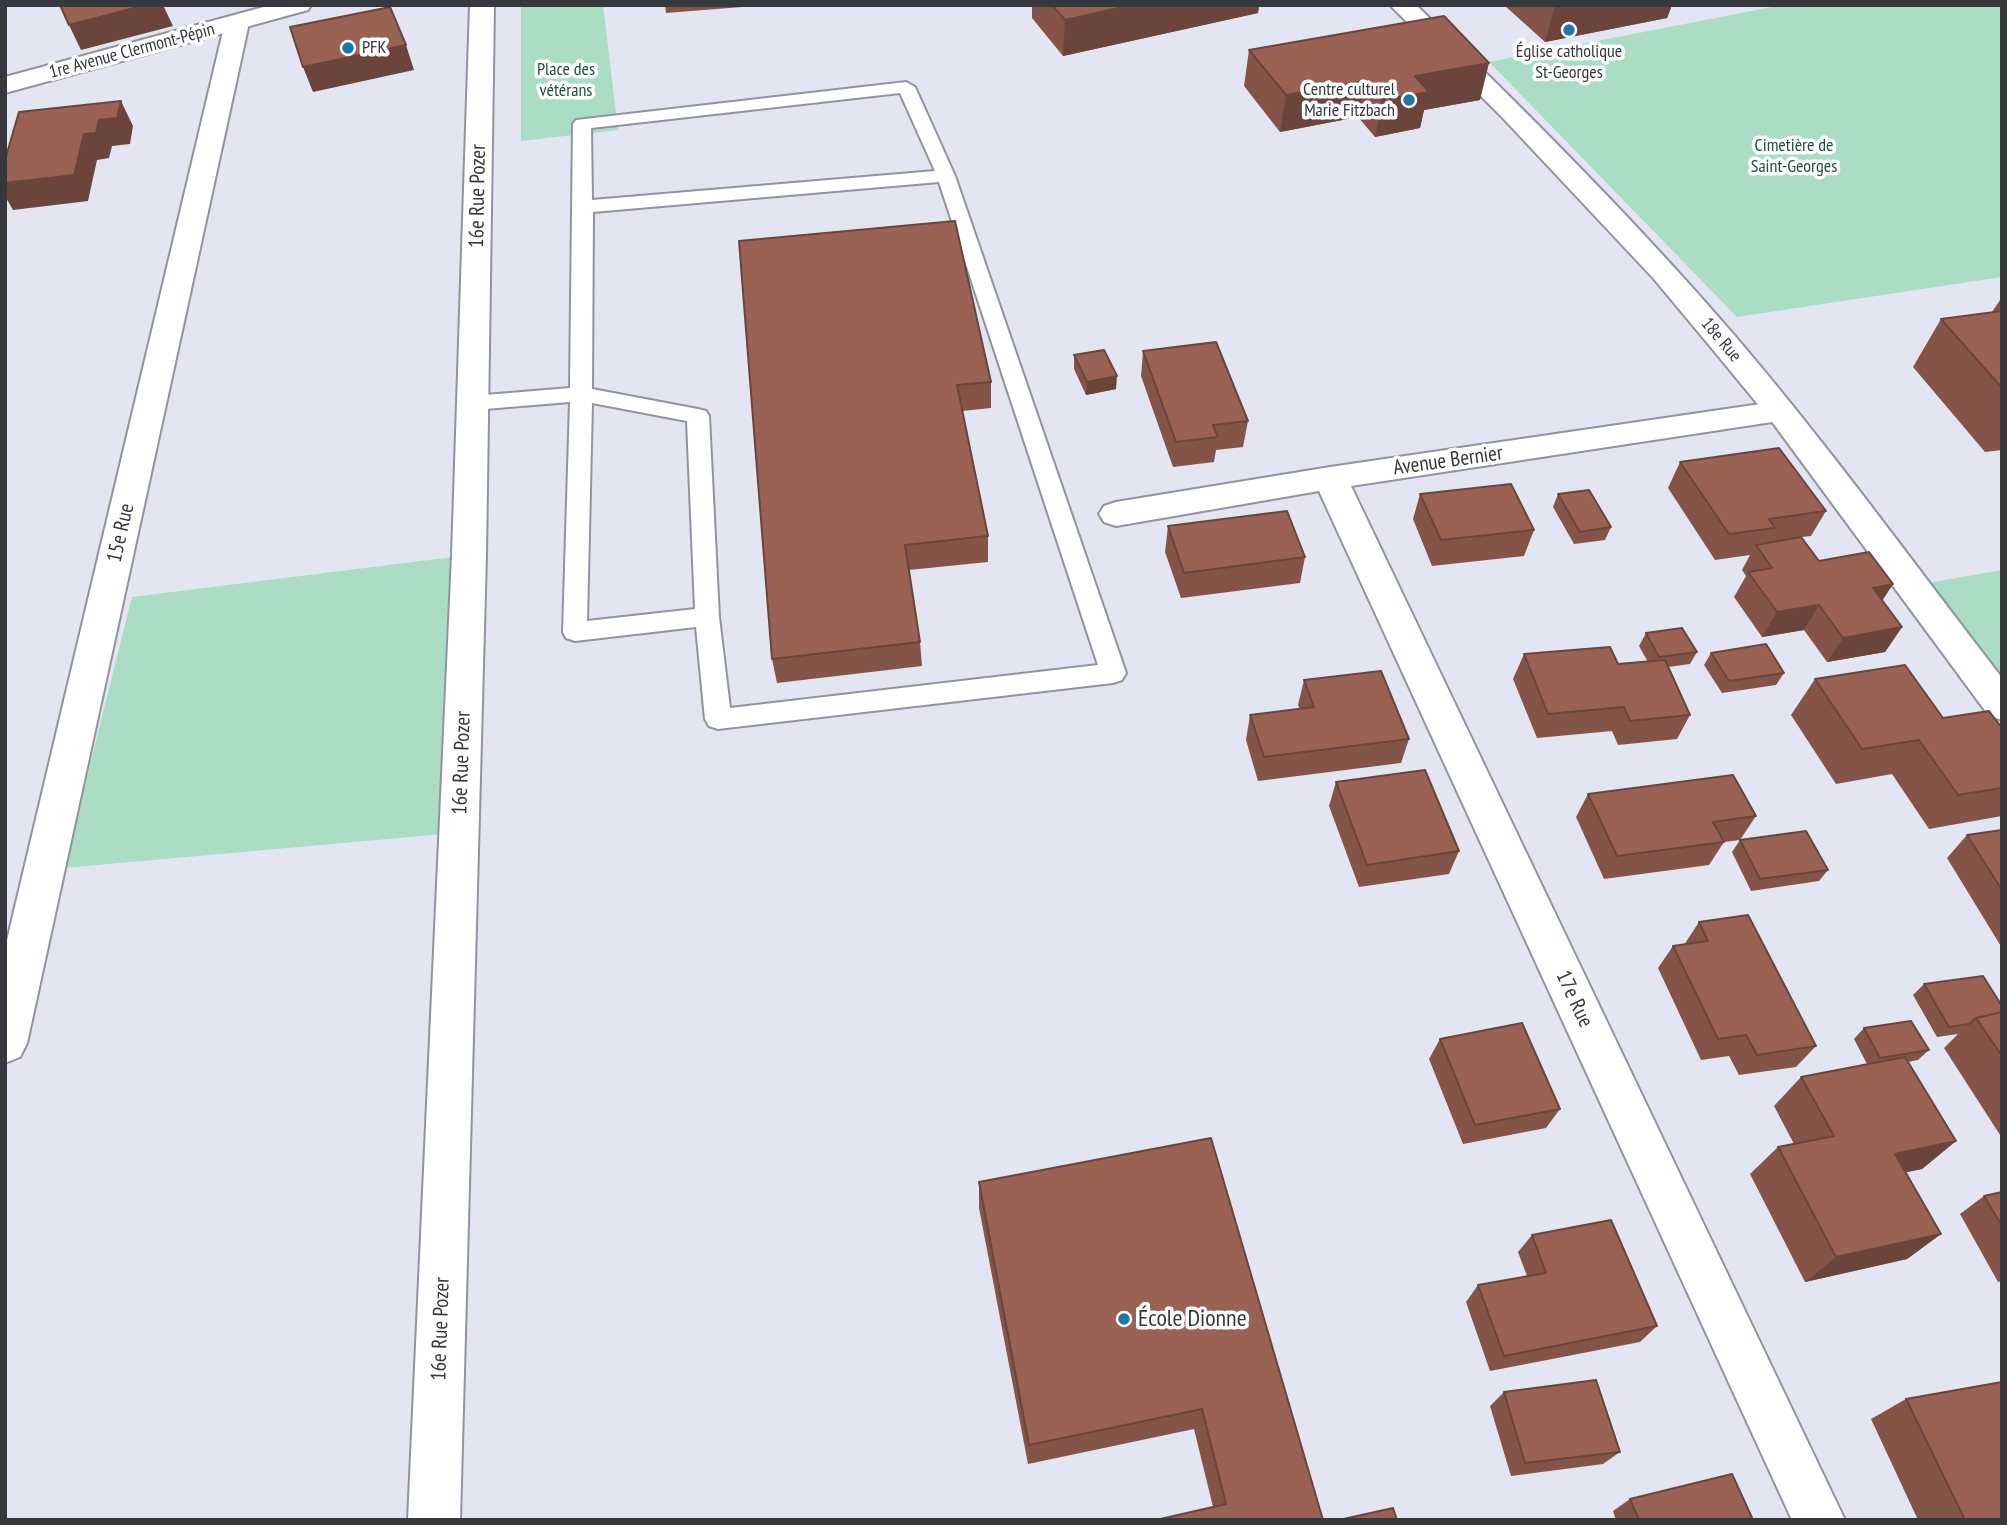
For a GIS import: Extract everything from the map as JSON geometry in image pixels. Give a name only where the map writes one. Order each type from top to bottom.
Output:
[{"type":"street","name":"1re Avenue Clermont-Pépin","points":[[5,85],[299,5]]},
{"type":"street","name":"16e Rue Pozer","points":[[434,1520],[473,403],[482,5]]},
{"type":"street","name":"18e Rue","points":[[1402,5],[1510,110],[1664,273],[1782,412],[2002,706]]},
{"type":"street","name":"15e Rue","points":[[5,1043],[237,23]]},
{"type":"street","name":"Avenue Bernier","points":[[1116,514],[1330,478],[1782,412]]},
{"type":"street","name":"17e Rue","points":[[1330,478],[1819,1520]]},
{"type":"lane","points":[[473,403],[581,394],[698,416],[707,617],[718,719],[1113,673],[946,176],[906,87],[582,124],[581,394],[575,632],[707,617]]},
{"type":"lane","points":[[583,207],[946,176]]},
{"type":"green space","name":"Place des vétérans","points":[[521,5],[603,5],[618,130],[521,141]]},
{"type":"green space","name":"Cimetière de Saint-Georges","points":[[1782,5],[2002,5],[2002,277],[1737,317],[1489,62]]},
{"type":"green space","points":[[469,555],[466,832],[64,868],[132,597]]},
{"type":"green space","points":[[2002,570],[2002,680],[1927,583]]},
{"type":"building","points":[[60,5],[146,5],[69,25]]},
{"type":"building","points":[[1052,5],[1132,5],[1065,20]]},
{"type":"building","points":[[390,7],[406,45],[303,67],[290,27]]},
{"type":"building","points":[[1444,16],[1489,63],[1415,76],[1429,92],[1382,100],[1366,81],[1286,95],[1249,50]]},
{"type":"building","points":[[121,101],[117,118],[99,120],[96,133],[84,134],[74,175],[5,183],[5,160],[19,112]]},
{"type":"building","points":[[955,221],[991,382],[957,385],[988,536],[905,545],[920,642],[772,659],[739,241]]},
{"type":"building","points":[[2002,311],[2002,388],[1941,319]]},
{"type":"building","points":[[1216,342],[1248,421],[1213,425],[1218,437],[1176,442],[1143,351]]},
{"type":"building","points":[[1104,350],[1117,376],[1087,382],[1074,355]]},
{"type":"building","points":[[1779,448],[1826,511],[1769,519],[1775,528],[1729,534],[1680,462]]},
{"type":"building","points":[[1511,484],[1534,530],[1441,540],[1420,494]]},
{"type":"building","points":[[1589,490],[1611,527],[1580,532],[1558,494]]},
{"type":"building","points":[[1287,511],[1305,557],[1184,573],[1168,526]]},
{"type":"building","points":[[1801,537],[1819,561],[1869,552],[1893,584],[1873,588],[1902,627],[1843,638],[1819,605],[1777,612],[1748,572],[1772,568],[1756,545]]},
{"type":"building","points":[[1682,628],[1697,652],[1659,657],[1646,633]]},
{"type":"building","points":[[1766,644],[1784,673],[1729,681],[1711,653]]},
{"type":"building","points":[[1610,647],[1618,664],[1665,660],[1690,715],[1630,721],[1624,707],[1548,714],[1524,654]]},
{"type":"building","points":[[1905,665],[1943,718],[1989,711],[2002,728],[2002,788],[1958,795],[1919,740],[1862,749],[1815,679]]},
{"type":"building","points":[[1381,671],[1409,739],[1264,757],[1250,715],[1314,707],[1304,680]]},
{"type":"building","points":[[1425,770],[1459,851],[1367,865],[1336,782]]},
{"type":"building","points":[[1733,775],[1756,816],[1713,822],[1724,842],[1617,856],[1588,794]]},
{"type":"building","points":[[2002,830],[2002,890],[1967,835]]},
{"type":"building","points":[[1806,831],[1828,870],[1760,879],[1740,840]]},
{"type":"building","points":[[1748,915],[1816,1046],[1757,1055],[1746,1035],[1718,1039],[1673,946],[1708,941],[1699,922]]},
{"type":"building","points":[[1983,976],[2002,1006],[2002,1012],[1976,1018],[1969,1024],[1949,1027],[1924,984]]},
{"type":"building","points":[[2002,1012],[2002,1056],[1976,1018]]},
{"type":"building","points":[[1911,1021],[1929,1050],[1880,1058],[1864,1028]]},
{"type":"building","points":[[1522,1023],[1560,1109],[1475,1125],[1440,1039]]},
{"type":"building","points":[[1905,1057],[1956,1141],[1895,1154],[1941,1234],[1836,1257],[1778,1147],[1834,1136],[1801,1077]]},
{"type":"building","name":"École Dionne","points":[[1211,1138],[1323,1520],[1156,1520],[1226,1504],[1202,1409],[1029,1445],[979,1182]]},
{"type":"building","points":[[2002,1192],[2002,1226],[1984,1196]]},
{"type":"building","points":[[1611,1220],[1657,1326],[1504,1356],[1478,1285],[1546,1273],[1532,1235]]},
{"type":"building","points":[[1596,1380],[1620,1452],[1525,1463],[1504,1392]]},
{"type":"building","points":[[2002,1382],[2002,1520],[1965,1520],[1906,1399]]},
{"type":"building","points":[[1732,1474],[1753,1520],[1639,1520],[1630,1499]]},
{"type":"building","points":[[1393,1508],[1397,1520],[1339,1520]]},
{"type":"place","name":"Église catholique St-Georges","points":[[1569,30]]},
{"type":"place","name":"PFK","points":[[348,48]]},
{"type":"place","name":"Centre culturel Marie Fitzbach","points":[[1409,100]]},
{"type":"place","name":"École Dionne","points":[[1124,1319]]}]
